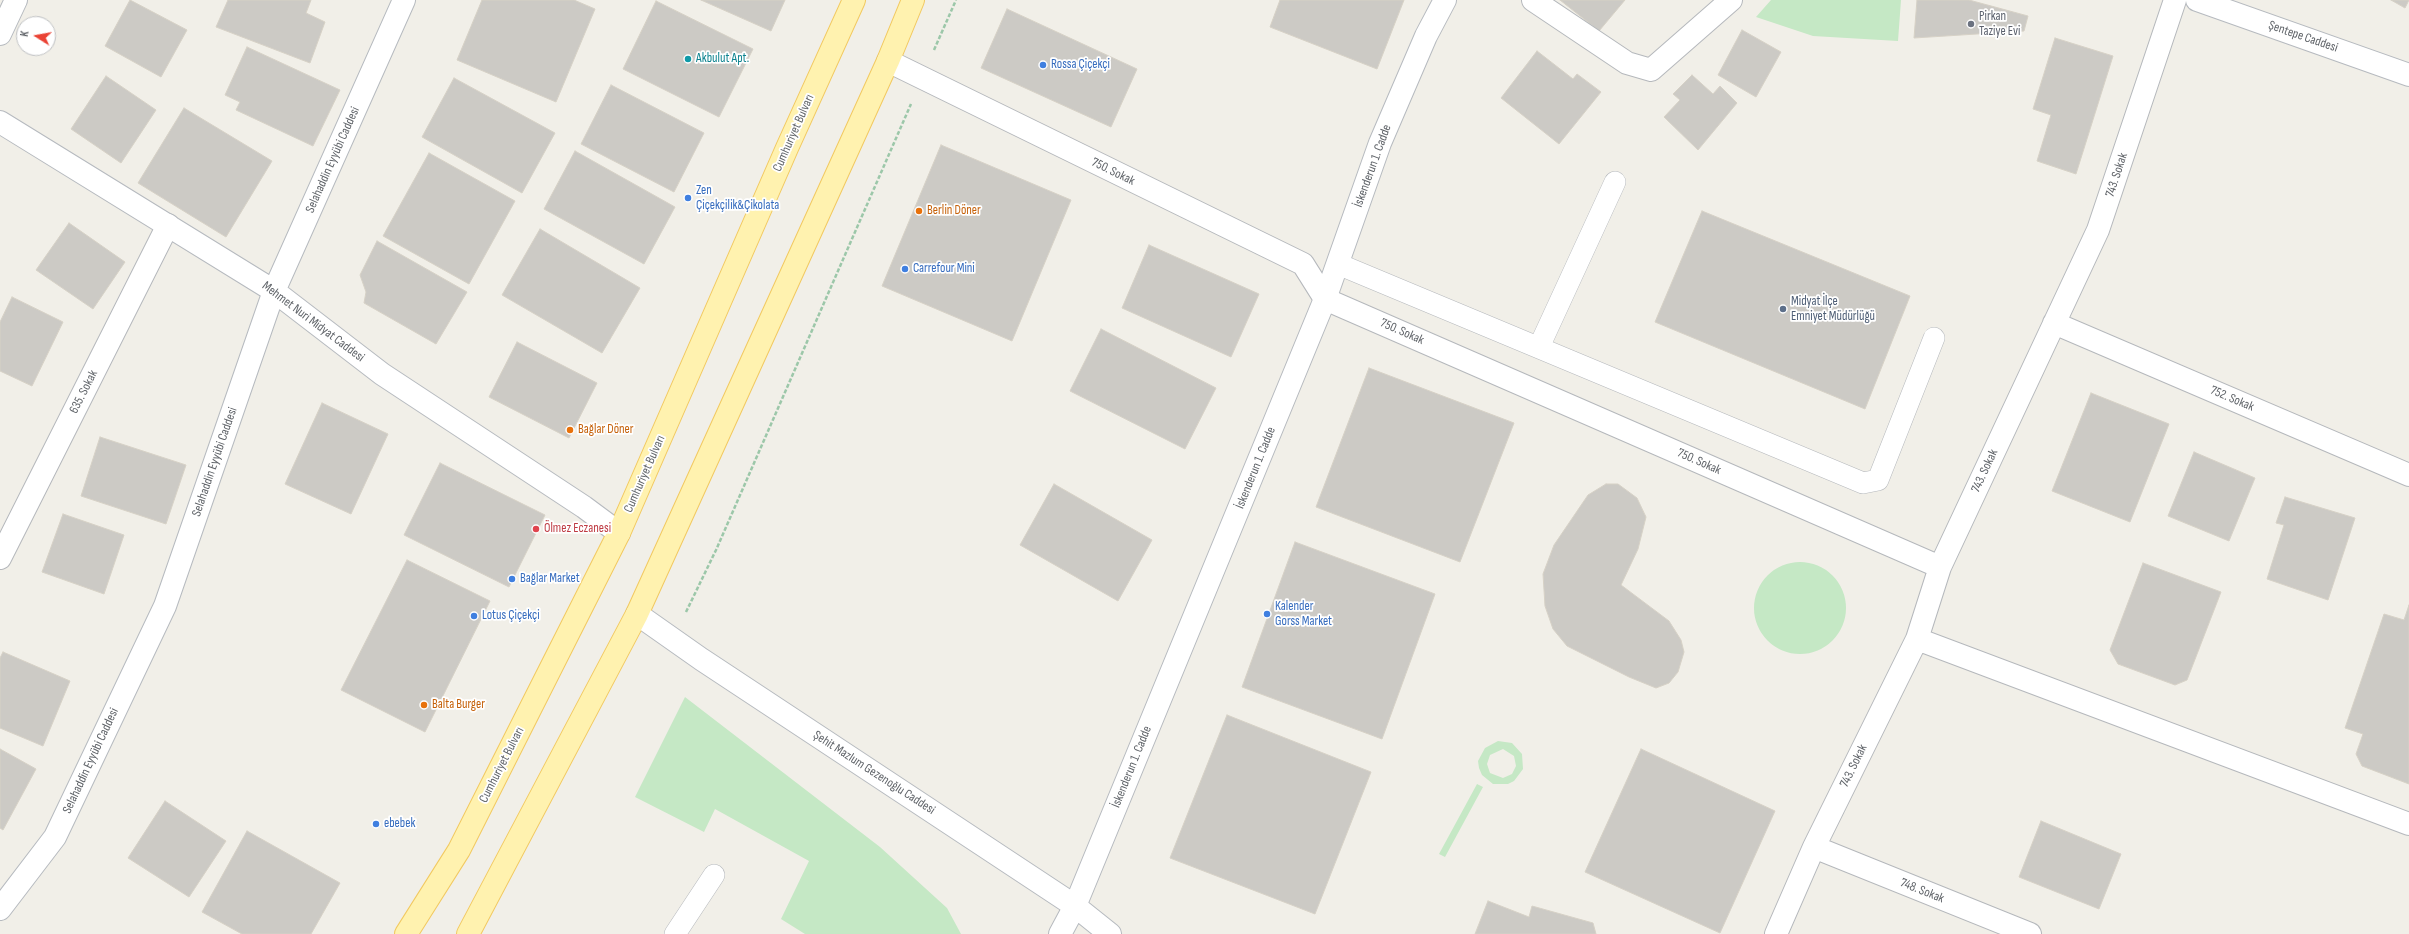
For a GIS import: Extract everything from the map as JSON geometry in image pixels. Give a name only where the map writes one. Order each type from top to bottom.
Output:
[{"type":"main road","name":"Cumhuriyet Bulvarı","points":[[406,934],[459,850],[619,533],[787,148],[854,0]]},
{"type":"main road","points":[[468,934],[637,614],[888,61],[913,0]]},
{"type":"street","points":[[0,34],[16,0]]},
{"type":"street","name":"Selahaddin Eyyübi Caddesi","points":[[0,910],[55,837],[165,606],[274,291],[404,0]]},
{"type":"street","name":"İskenderun 1. Cadde","points":[[1060,934],[1075,906],[1326,299],[1380,143],[1426,36],[1445,0]]},
{"type":"street","points":[[1533,0],[1627,63],[1651,70],[1731,0]]},
{"type":"street","name":"743. Sokak","points":[[1776,934],[1814,847],[1916,638],[1940,567],[2098,230],[2175,0]]},
{"type":"street","name":"Şentepe Caddesi","points":[[2197,0],[2409,74]]},
{"type":"street","name":"750. Sokak","points":[[888,61],[1303,264],[1326,299],[1940,567]]},
{"type":"street","name":"Mehmet Nuri Midyat Caddesi","points":[[0,122],[274,291],[382,374],[584,508],[619,533]]},
{"type":"street","name":"635. Sokak","points":[[0,558],[168,226]]},
{"type":"street","name":"752. Sokak","points":[[2054,323],[2409,475]]},
{"type":"street","name":"Şehit Mazlum Gezenoğlu Caddesi","points":[[637,614],[1075,906],[1110,934]]},
{"type":"street","points":[[1916,638],[2409,824]]},
{"type":"street","name":"748. Sokak","points":[[1814,847],[2030,934]]},
{"type":"lane","points":[[1539,347],[1615,182]]},
{"type":"lane","points":[[1338,264],[1863,483],[1878,480],[1934,338]]},
{"type":"lane","points":[[675,934],[714,875]]},
{"type":"path","points":[[673,639],[719,542],[956,0]]},
{"type":"green space","points":[[1771,0],[1901,0],[1898,41],[1813,36],[1756,17]]},
{"type":"green space","points":[[1800,562],[1818,566],[1832,576],[1842,590],[1846,608],[1842,626],[1832,640],[1818,650],[1800,654],[1782,650],[1768,640],[1758,626],[1754,608],[1758,590],[1768,576],[1782,566]]},
{"type":"green space","points":[[685,697],[880,847],[947,908],[961,934],[805,934],[781,919],[809,861],[715,809],[704,832],[635,797]]},
{"type":"green space","points":[[1498,741],[1512,743],[1522,754],[1523,769],[1514,781],[1508,784],[1493,784],[1482,775],[1478,761],[1485,748]],"holes":[[[1503,749],[1514,756],[1516,766],[1512,774],[1503,778],[1490,773],[1487,764],[1490,755]]]},
{"type":"green space","points":[[1477,784],[1483,787],[1445,857],[1439,854]]},
{"type":"building","points":[[130,0],[187,30],[161,77],[105,46]]},
{"type":"building","points":[[228,0],[311,0],[306,13],[325,22],[310,63],[216,27]]},
{"type":"building","points":[[482,0],[574,0],[595,9],[556,102],[457,60]]},
{"type":"building","points":[[701,0],[785,0],[771,31]]},
{"type":"building","points":[[1280,0],[1404,0],[1377,69],[1270,27]]},
{"type":"building","points":[[1560,0],[1625,0],[1599,31]]},
{"type":"building","name":"Pirkan Taziye Evi","points":[[1917,0],[1969,0],[2028,16],[2024,31],[1914,38]]},
{"type":"building","points":[[2391,0],[2409,0],[2405,8]]},
{"type":"building","name":"Akbulut Apt.","points":[[656,1],[753,49],[719,117],[623,69]]},
{"type":"building","points":[[1007,9],[1137,69],[1111,127],[981,68]]},
{"type":"building","points":[[1742,30],[1781,52],[1756,97],[1718,75]]},
{"type":"building","points":[[2055,38],[2113,56],[2076,174],[2037,161],[2051,115],[2033,109]]},
{"type":"building","points":[[247,47],[340,90],[313,146],[236,110],[240,102],[225,95]]},
{"type":"building","points":[[1537,51],[1573,79],[1577,74],[1601,92],[1559,144],[1501,98]]},
{"type":"building","points":[[1692,75],[1713,94],[1720,86],[1737,103],[1698,150],[1664,117],[1680,100],[1673,94]]},
{"type":"building","points":[[106,76],[156,110],[121,163],[71,129]]},
{"type":"building","points":[[454,78],[555,133],[522,193],[422,137]]},
{"type":"building","points":[[611,85],[704,133],[674,192],[581,144]]},
{"type":"building","points":[[184,108],[272,161],[226,237],[138,183]]},
{"type":"building","points":[[941,145],[1071,200],[1012,341],[882,286]]},
{"type":"building","points":[[575,151],[675,207],[644,264],[544,209]]},
{"type":"building","points":[[429,153],[515,201],[469,284],[383,236]]},
{"type":"building","name":"Midyat İlçe Emniyet Müdürlüğü","points":[[1702,211],[1910,296],[1865,409],[1655,322]]},
{"type":"building","points":[[69,223],[125,262],[93,309],[36,270]]},
{"type":"building","points":[[540,229],[640,288],[602,353],[502,295]]},
{"type":"building","points":[[377,241],[467,292],[436,344],[364,303],[366,292],[360,275]]},
{"type":"building","points":[[1149,245],[1259,294],[1231,357],[1122,308]]},
{"type":"building","points":[[12,297],[63,322],[32,386],[0,371],[0,322]]},
{"type":"building","points":[[1101,329],[1216,388],[1185,449],[1070,391]]},
{"type":"building","points":[[517,342],[597,383],[569,438],[489,397]]},
{"type":"building","points":[[1369,368],[1514,423],[1460,562],[1316,507]]},
{"type":"building","points":[[2091,393],[2169,424],[2130,522],[2052,491]]},
{"type":"building","points":[[322,403],[388,434],[351,514],[285,484]]},
{"type":"building","points":[[100,437],[186,465],[166,524],[81,496]]},
{"type":"building","points":[[2194,452],[2255,478],[2229,541],[2168,516]]},
{"type":"building","points":[[440,463],[545,515],[509,587],[404,535]]},
{"type":"building","points":[[1054,484],[1152,540],[1118,601],[1020,545]]},
{"type":"building","points":[[1606,484],[1618,484],[1637,498],[1646,517],[1638,549],[1621,585],[1669,621],[1681,640],[1684,652],[1678,672],[1669,683],[1656,688],[1629,677],[1567,646],[1553,629],[1545,606],[1543,574],[1554,545],[1588,495]]},
{"type":"building","points":[[2285,497],[2355,518],[2328,600],[2267,579],[2284,525],[2276,523]]},
{"type":"building","points":[[63,514],[124,535],[104,594],[42,572]]},
{"type":"building","points":[[1295,542],[1435,594],[1382,739],[1242,687]]},
{"type":"building","points":[[407,560],[490,601],[425,732],[341,690]]},
{"type":"building","points":[[2143,563],[2221,592],[2187,680],[2175,685],[2118,664],[2110,650]]},
{"type":"building","points":[[2409,605],[2409,784],[2362,766],[2356,754],[2363,734],[2345,728],[2384,614],[2404,620]]},
{"type":"building","points":[[3,652],[70,681],[43,746],[0,728],[0,658]]},
{"type":"building","points":[[1227,715],[1371,772],[1315,914],[1170,858]]},
{"type":"building","points":[[0,749],[36,769],[3,830],[0,828]]},
{"type":"building","points":[[1641,749],[1775,811],[1720,933],[1585,872]]},
{"type":"building","points":[[165,801],[226,841],[189,897],[128,858]]},
{"type":"building","points":[[2041,821],[2121,854],[2099,909],[2019,877]]},
{"type":"building","points":[[247,831],[340,883],[311,934],[242,934],[202,912]]},
{"type":"building","points":[[1488,901],[1529,917],[1532,906],[1593,923],[1596,934],[1475,934]]},
{"type":"place","name":"Pirkan Taziye Evi","points":[[1971,24]]},
{"type":"place","name":"Akbulut Apt.","points":[[688,59]]},
{"type":"place","name":"Rossa Çiçekçi","points":[[1043,65]]},
{"type":"place","name":"Zen Çiçekçilik&Çikolata","points":[[688,198]]},
{"type":"place","name":"Berlin Döner","points":[[919,211]]},
{"type":"place","name":"Carrefour Mini","points":[[905,269]]},
{"type":"place","name":"Midyat İlçe Emniyet Müdürlüğü","points":[[1783,309]]},
{"type":"place","name":"Bağlar Döner","points":[[570,430]]},
{"type":"place","name":"Ölmez Eczanesi","points":[[536,529]]},
{"type":"place","name":"Bağlar Market","points":[[512,579]]},
{"type":"place","name":"Kalender Gorss Market","points":[[1267,614]]},
{"type":"place","name":"Lotus Çiçekçi","points":[[474,616]]},
{"type":"place","name":"Balta Burger","points":[[424,705]]},
{"type":"place","name":"ebebek","points":[[376,824]]}]
